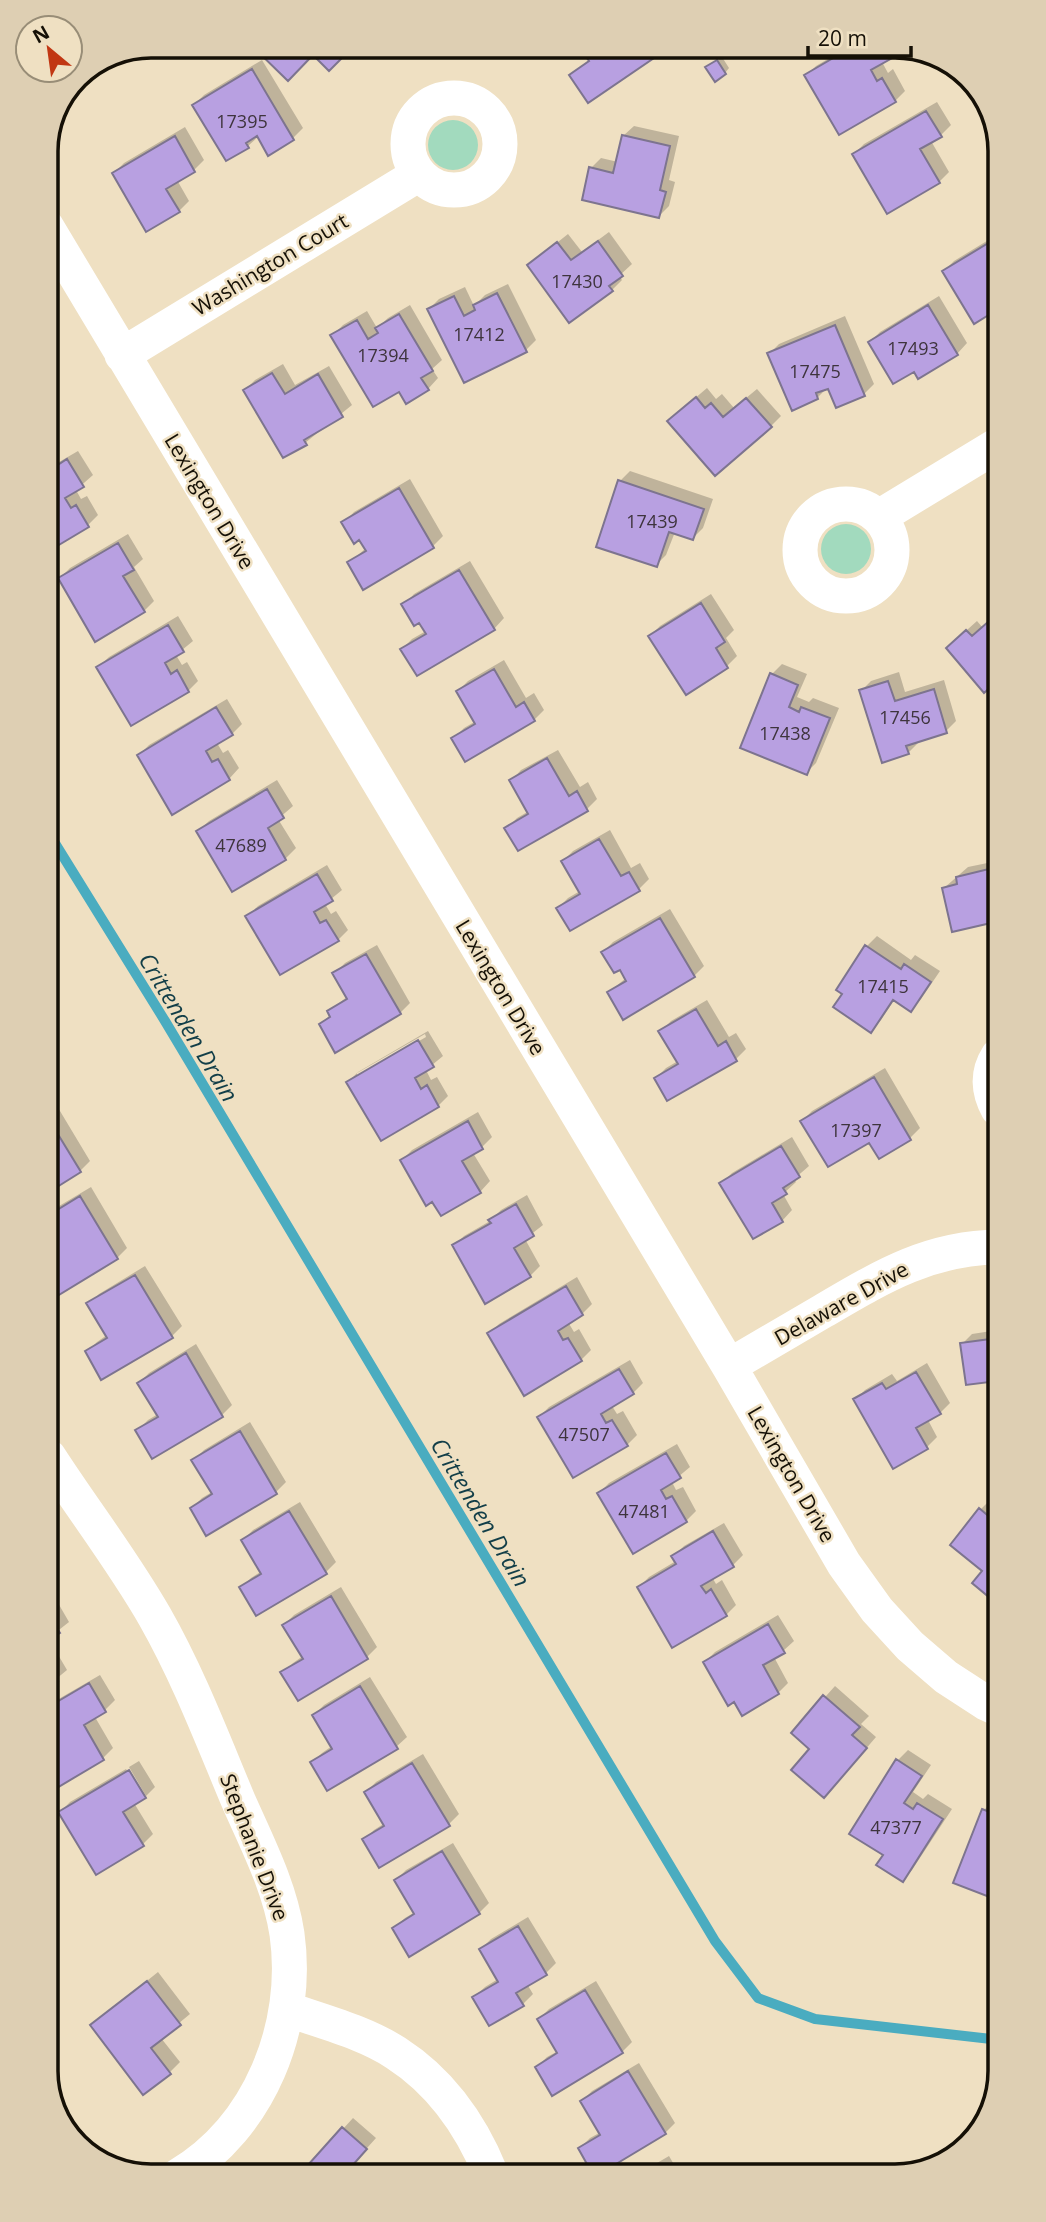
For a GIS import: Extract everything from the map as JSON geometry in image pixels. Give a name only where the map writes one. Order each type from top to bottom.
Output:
[{"type":"street","name":"Washington Court","points":[[122,355],[419,174]]},
{"type":"street","name":"Lexington Drive","points":[[58,246],[729,1366],[844,1564],[877,1610],[910,1646],[946,1677],[988,1704]]},
{"type":"street","points":[[879,517],[988,451]]},
{"type":"street","name":"Delaware Drive","points":[[729,1366],[886,1274],[930,1256],[988,1247]]},
{"type":"street","name":"Stephanie Drive","points":[[58,1471],[154,1615],[180,1665],[261,1852],[277,1894],[287,1933],[290,1973],[287,2009],[266,2078],[247,2113],[218,2145],[193,2164]]},
{"type":"street","points":[[287,2009],[352,2032],[394,2052],[425,2073],[454,2106],[478,2142],[487,2164]]},
{"type":"green space","points":[[453,120],[471,127],[478,145],[471,163],[453,170],[435,163],[428,145],[435,127]]},
{"type":"green space","points":[[846,524],[864,531],[871,549],[864,567],[846,574],[828,567],[821,549],[828,531]]},
{"type":"building","points":[[264,58],[310,58],[288,81]]},
{"type":"building","points":[[316,58],[342,58],[329,71]]},
{"type":"building","points":[[587,58],[654,58],[588,103],[569,75],[589,61]]},
{"type":"building","points":[[833,58],[892,58],[871,70],[877,81],[882,78],[896,102],[839,135],[804,75]]},
{"type":"building","points":[[717,60],[726,74],[715,82],[705,67]]},
{"type":"building","points":[[252,69],[294,140],[268,156],[257,136],[246,143],[249,148],[226,161],[192,105]]},
{"type":"building","points":[[926,111],[942,137],[920,149],[940,183],[887,214],[852,154]]},
{"type":"building","points":[[622,135],[670,146],[660,190],[666,192],[659,218],[582,200],[589,167],[613,173]]},
{"type":"building","points":[[175,136],[195,172],[166,189],[180,212],[146,232],[112,173]]},
{"type":"building","points":[[598,241],[623,276],[609,286],[613,291],[569,323],[527,265],[557,242],[571,260]]},
{"type":"building","points":[[988,243],[988,315],[974,324],[942,271]]},
{"type":"building","points":[[497,293],[527,352],[464,383],[427,309],[454,296],[464,316],[475,310],[473,305]]},
{"type":"building","points":[[928,305],[958,355],[918,379],[914,372],[893,384],[868,342]]},
{"type":"building","points":[[399,314],[433,371],[421,378],[429,390],[406,404],[399,392],[373,407],[330,335],[357,320],[368,339],[378,333],[375,328]]},
{"type":"building","points":[[835,325],[865,396],[836,408],[828,389],[816,393],[818,399],[792,411],[767,353]]},
{"type":"building","points":[[272,373],[285,394],[318,374],[343,417],[304,440],[307,445],[283,458],[243,390]]},
{"type":"building","points":[[696,397],[705,408],[711,403],[723,417],[746,398],[772,427],[715,476],[667,421]]},
{"type":"building","points":[[67,459],[84,487],[65,498],[71,508],[76,505],[89,527],[58,545],[58,465]]},
{"type":"building","points":[[618,480],[704,509],[693,540],[669,532],[657,567],[596,547]]},
{"type":"building","points":[[399,488],[434,548],[363,590],[347,562],[366,551],[359,540],[354,544],[341,522]]},
{"type":"building","points":[[118,543],[134,570],[123,576],[145,612],[95,642],[58,578]]},
{"type":"building","points":[[459,570],[495,630],[417,676],[400,649],[426,634],[419,623],[414,626],[401,604]]},
{"type":"building","points":[[701,603],[725,642],[716,648],[728,668],[686,695],[648,636]]},
{"type":"building","points":[[988,622],[988,689],[984,693],[946,648],[966,630],[972,636]]},
{"type":"building","points":[[168,625],[184,652],[165,663],[171,674],[177,670],[189,692],[131,726],[96,667]]},
{"type":"building","points":[[494,669],[516,707],[524,702],[535,721],[465,762],[451,738],[475,724],[456,691]]},
{"type":"building","points":[[770,673],[798,685],[789,707],[799,712],[801,707],[830,718],[807,775],[740,748]]},
{"type":"building","points":[[888,681],[895,701],[934,689],[947,733],[906,746],[909,754],[882,763],[859,690]]},
{"type":"building","points":[[216,707],[233,735],[206,751],[212,762],[218,759],[230,780],[172,815],[137,755]]},
{"type":"building","points":[[547,758],[569,796],[577,791],[588,811],[518,851],[504,828],[528,814],[509,780]]},
{"type":"building","points":[[267,789],[284,818],[268,828],[286,860],[232,892],[196,831]]},
{"type":"building","points":[[599,839],[621,876],[629,872],[640,891],[570,931],[556,908],[580,894],[561,861]]},
{"type":"building","points":[[988,869],[988,924],[952,932],[942,888],[957,884],[956,877]]},
{"type":"building","points":[[317,874],[333,901],[314,912],[320,923],[326,920],[339,941],[280,975],[245,916]]},
{"type":"building","points":[[660,918],[695,977],[623,1020],[607,992],[626,981],[620,970],[614,973],[601,952]]},
{"type":"building","points":[[865,945],[901,969],[904,964],[931,982],[911,1012],[893,1000],[871,1033],[833,1007],[842,994],[836,990]]},
{"type":"building","points":[[366,954],[401,1014],[335,1053],[319,1024],[330,1017],[327,1011],[347,999],[332,973]]},
{"type":"building","points":[[696,1009],[718,1046],[726,1041],[737,1061],[667,1101],[654,1078],[678,1064],[658,1031]]},
{"type":"building","points":[[418,1040],[434,1067],[415,1078],[421,1089],[427,1085],[439,1107],[381,1141],[346,1082]]},
{"type":"building","points":[[874,1077],[911,1140],[879,1159],[869,1143],[828,1167],[800,1121]]},
{"type":"building","points":[[468,1121],[483,1149],[462,1161],[481,1193],[441,1216],[432,1202],[426,1206],[400,1160]]},
{"type":"building","points":[[58,1134],[81,1172],[58,1186]]},
{"type":"building","points":[[781,1146],[800,1177],[783,1188],[787,1194],[772,1203],[783,1222],[753,1239],[719,1183]]},
{"type":"building","points":[[80,1196],[118,1259],[58,1296],[58,1209]]},
{"type":"building","points":[[516,1204],[534,1236],[514,1248],[531,1277],[485,1304],[452,1245],[491,1223],[488,1220]]},
{"type":"building","points":[[135,1275],[173,1338],[101,1380],[85,1351],[107,1338],[86,1303]]},
{"type":"building","points":[[566,1286],[583,1315],[558,1331],[563,1340],[568,1338],[582,1361],[524,1396],[487,1333]]},
{"type":"building","points":[[988,1339],[988,1382],[966,1385],[960,1343]]},
{"type":"building","points":[[186,1353],[223,1417],[152,1459],[135,1430],[158,1417],[137,1383]]},
{"type":"building","points":[[619,1369],[634,1394],[601,1414],[606,1423],[612,1420],[628,1446],[573,1478],[537,1417]]},
{"type":"building","points":[[916,1372],[941,1414],[916,1428],[928,1449],[893,1469],[853,1399],[882,1383],[886,1389]]},
{"type":"building","points":[[240,1431],[277,1494],[206,1536],[190,1508],[212,1494],[191,1460]]},
{"type":"building","points":[[666,1453],[681,1478],[661,1490],[666,1499],[672,1496],[687,1522],[633,1554],[597,1493]]},
{"type":"building","points":[[979,1508],[988,1516],[988,1596],[972,1583],[982,1571],[950,1545]]},
{"type":"building","points":[[289,1511],[327,1574],[256,1616],[239,1587],[261,1574],[241,1540]]},
{"type":"building","points":[[713,1531],[734,1567],[701,1586],[706,1593],[711,1589],[727,1616],[672,1648],[637,1587],[676,1564],[671,1556]]},
{"type":"building","points":[[331,1596],[368,1659],[298,1701],[280,1672],[303,1659],[282,1625]]},
{"type":"building","points":[[768,1624],[785,1653],[763,1665],[779,1694],[742,1716],[734,1702],[728,1706],[703,1662]]},
{"type":"building","points":[[89,1683],[106,1712],[84,1725],[104,1760],[58,1787],[58,1701]]},
{"type":"building","points":[[360,1686],[398,1749],[327,1791],[310,1762],[332,1749],[312,1715]]},
{"type":"building","points":[[823,1695],[860,1727],[852,1735],[867,1748],[824,1798],[791,1770],[809,1749],[791,1733]]},
{"type":"building","points":[[896,1759],[922,1776],[904,1803],[913,1809],[917,1803],[943,1819],[903,1882],[876,1865],[883,1855],[849,1834]]},
{"type":"building","points":[[412,1763],[450,1826],[379,1868],[362,1839],[384,1826],[364,1792]]},
{"type":"building","points":[[129,1770],[146,1798],[123,1812],[144,1846],[96,1875],[58,1812]]},
{"type":"building","points":[[982,1809],[988,1811],[988,1896],[953,1883]]},
{"type":"building","points":[[442,1851],[480,1914],[409,1957],[392,1928],[414,1914],[394,1880]]},
{"type":"building","points":[[518,1926],[547,1975],[516,1993],[524,2006],[489,2026],[472,1997],[498,1982],[479,1949]]},
{"type":"building","points":[[147,1981],[181,2025],[151,2048],[171,2074],[143,2095],[90,2025]]},
{"type":"building","points":[[585,1990],[623,2053],[552,2096],[535,2067],[557,2053],[537,2019]]},
{"type":"building","points":[[628,2071],[666,2134],[616,2164],[587,2164],[578,2148],[600,2135],[580,2101]]},
{"type":"building","points":[[342,2127],[367,2149],[354,2164],[309,2164]]},
{"type":"waterway","name":"Crittenden Drain","points":[[58,848],[165,1021],[715,1941],[758,1998],[815,2019],[988,2039]]}]
